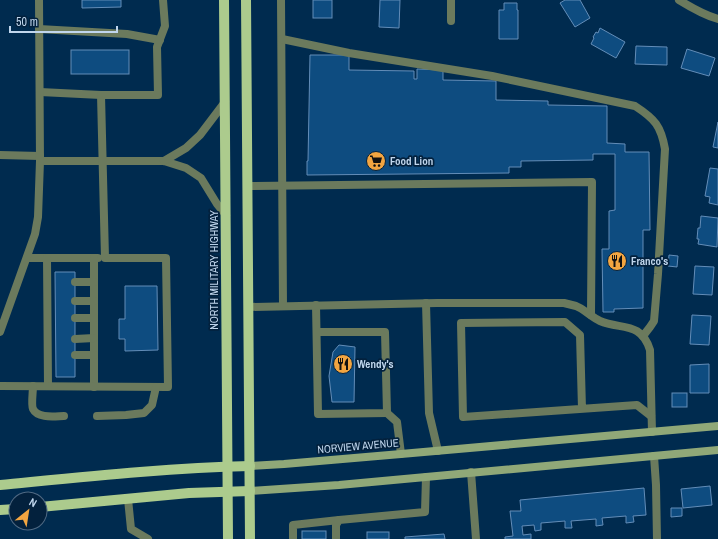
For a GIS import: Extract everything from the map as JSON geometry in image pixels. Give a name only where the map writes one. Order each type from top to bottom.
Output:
[{"type":"main road","name":"NORTH MILITARY HIGHWAY","points":[[224,0],[228,539]]},
{"type":"main road","points":[[246,0],[250,539]]},
{"type":"main road","name":"NORVIEW AVENUE","points":[[0,484],[228,466],[284,464],[718,426]]},
{"type":"main road","points":[[48,506],[189,493],[250,491],[426,477],[718,450]]},
{"type":"street","points":[[0,332],[35,234],[38,217],[40,158],[39,0]]},
{"type":"street","points":[[40,92],[101,95],[158,95],[157,47],[165,26],[163,0]]},
{"type":"street","points":[[281,0],[284,306]]},
{"type":"street","points":[[451,0],[451,21]]},
{"type":"street","points":[[680,0],[689,6],[718,19]]},
{"type":"street","points":[[39,29],[127,34],[160,40]]},
{"type":"street","points":[[282,39],[349,53],[492,76],[635,106],[648,115],[657,125],[663,136],[665,149],[654,321],[643,336]]},
{"type":"street","points":[[101,95],[105,258]]},
{"type":"street","points":[[164,161],[186,148],[200,135],[225,102]]},
{"type":"street","points":[[0,155],[102,161],[164,161],[186,168],[201,178],[217,204],[226,215]]},
{"type":"street","points":[[248,186],[592,182],[591,315]]},
{"type":"street","points":[[0,386],[168,387],[166,258],[27,258]]},
{"type":"street","points":[[47,258],[51,282],[52,319],[52,356],[48,386]]},
{"type":"street","points":[[94,258],[94,387]]},
{"type":"street","points":[[75,282],[94,282]]},
{"type":"street","points":[[75,301],[94,301]]},
{"type":"street","points":[[249,307],[426,303],[564,303],[576,306],[600,321],[628,327],[638,331],[648,344],[650,350],[652,432]]},
{"type":"street","points":[[426,303],[430,413],[438,451]]},
{"type":"street","points":[[316,305],[318,414],[387,412]]},
{"type":"street","points":[[75,318],[94,318]]},
{"type":"street","points":[[582,409],[580,335],[565,322],[461,324],[463,417],[582,409],[637,405],[651,416]]},
{"type":"street","points":[[317,332],[385,332],[387,412],[397,422],[402,454]]},
{"type":"street","points":[[75,338],[94,338]]},
{"type":"street","points":[[75,355],[94,355]]},
{"type":"street","points":[[33,386],[33,409],[37,414],[44,416],[64,416]]},
{"type":"street","points":[[97,416],[144,413],[152,405],[156,387]]},
{"type":"street","points":[[654,456],[657,539]]},
{"type":"street","points":[[471,472],[476,539]]},
{"type":"street","points":[[293,539],[293,525],[425,512],[426,477]]},
{"type":"street","points":[[128,499],[132,529],[148,539]]},
{"type":"street","points":[[336,539],[336,525],[339,520]]},
{"type":"building","points":[[82,0],[121,0],[121,7],[82,8]]},
{"type":"building","points":[[313,0],[332,0],[332,18],[313,18]]},
{"type":"building","points":[[380,0],[400,0],[399,28],[379,27]]},
{"type":"building","points":[[565,0],[580,0],[590,18],[575,27],[560,3]]},
{"type":"building","points":[[504,3],[517,3],[518,39],[499,39],[499,10],[504,10]]},
{"type":"building","points":[[600,28],[625,42],[616,58],[591,44],[594,38],[593,37],[596,32],[598,33]]},
{"type":"building","points":[[636,46],[667,47],[667,65],[635,64]]},
{"type":"building","points":[[687,49],[715,58],[709,76],[681,68]]},
{"type":"building","points":[[71,50],[129,50],[129,74],[71,74]]},
{"type":"building","points":[[310,55],[349,55],[349,70],[414,71],[414,79],[417,79],[417,69],[443,70],[443,80],[496,81],[496,100],[548,101],[548,105],[607,106],[607,143],[625,144],[625,152],[649,152],[650,230],[643,230],[643,308],[614,309],[614,312],[603,312],[602,249],[609,249],[609,211],[615,210],[615,154],[593,154],[593,160],[521,161],[521,167],[509,167],[509,173],[307,175]]},
{"type":"building","points":[[718,122],[718,148],[713,147]]},
{"type":"building","points":[[710,168],[718,169],[718,205],[709,203],[710,197],[705,196]]},
{"type":"building","points":[[701,216],[718,218],[717,247],[698,244],[698,228],[700,228]]},
{"type":"building","points":[[669,255],[678,256],[677,267],[668,266]]},
{"type":"building","points":[[695,266],[714,267],[712,295],[693,294]]},
{"type":"building","points":[[55,272],[75,272],[75,377],[56,377]]},
{"type":"building","points":[[125,286],[157,286],[158,350],[125,351],[125,339],[119,339],[119,319],[125,319]]},
{"type":"building","points":[[692,315],[711,316],[709,345],[690,344]]},
{"type":"building","name":"Wendy's","points":[[339,345],[355,347],[354,402],[332,402],[329,376],[333,352]]},
{"type":"building","points":[[709,364],[709,393],[690,393],[690,365]]},
{"type":"building","points":[[672,393],[687,393],[687,407],[672,407]]},
{"type":"building","points":[[710,486],[712,505],[683,508],[681,489]]},
{"type":"building","points":[[644,488],[646,515],[633,516],[634,522],[626,523],[626,516],[602,518],[603,525],[596,526],[596,519],[571,521],[572,528],[565,528],[565,521],[541,523],[541,530],[535,531],[534,525],[522,526],[523,535],[531,534],[531,539],[505,539],[505,537],[513,536],[510,511],[521,511],[520,500]]},
{"type":"building","points":[[671,508],[682,508],[682,516],[671,517]]},
{"type":"building","points":[[302,531],[326,531],[326,539],[302,539]]},
{"type":"building","points":[[367,532],[389,532],[389,539],[367,539]]},
{"type":"building","points":[[444,534],[445,539],[405,539],[405,537]]},
{"type":"place","name":"Food Lion","points":[[376,161]]},
{"type":"place","name":"Franco's","points":[[617,261]]},
{"type":"place","name":"Wendy's","points":[[343,364]]}]
